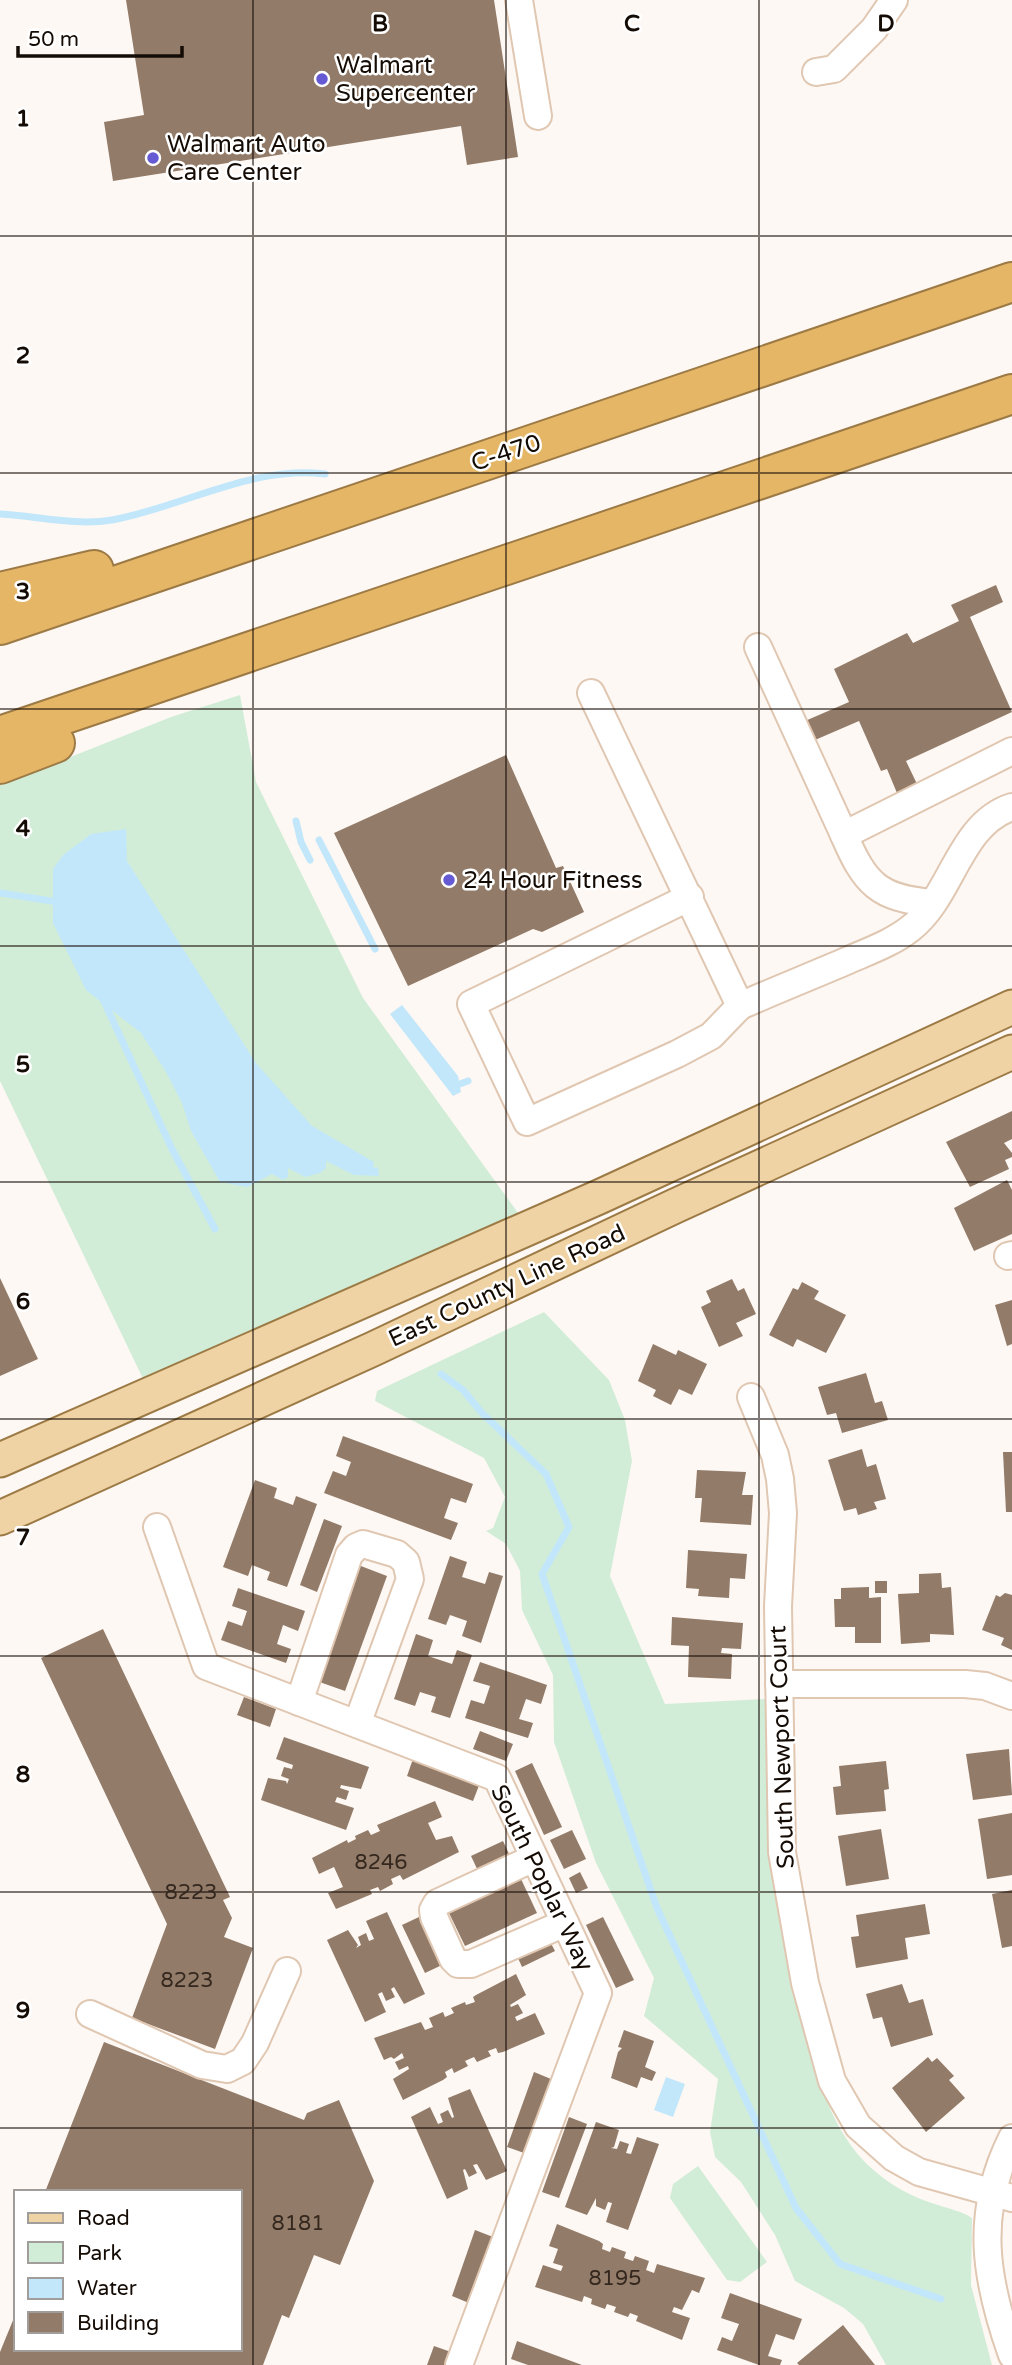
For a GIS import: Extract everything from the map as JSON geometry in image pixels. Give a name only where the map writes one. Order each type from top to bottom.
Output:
[{"type":"highway","name":"C-470","points":[[0,625],[1012,282]]},
{"type":"highway","points":[[0,736],[1012,394]]},
{"type":"highway","points":[[0,592],[158,554],[348,494],[426,480]]},
{"type":"highway","points":[[0,764],[356,637],[445,586]]},
{"type":"main road","name":"East County Line Road","points":[[0,1460],[599,1197],[1012,1007]]},
{"type":"main road","name":"East County Line Road","points":[[0,1518],[373,1349],[675,1206],[1012,1052]]},
{"type":"street","points":[[519,0],[538,116]]},
{"type":"street","points":[[816,72],[834,69],[874,29],[894,0]]},
{"type":"street","points":[[758,647],[857,865],[874,885],[901,900],[932,903]]},
{"type":"street","points":[[591,693],[740,1006]]},
{"type":"street","points":[[844,835],[1012,751]]},
{"type":"street","points":[[690,897],[471,1004],[527,1122],[711,1036],[740,1006],[881,946],[912,928],[932,903],[977,831],[990,818],[1012,807]]},
{"type":"street","name":"South Newport Court","points":[[751,1397],[775,1455],[783,1513],[778,1606],[782,1852],[805,1983],[832,2081],[858,2126],[887,2153],[919,2172],[1002,2196]]},
{"type":"street","name":"South Poplar Way","points":[[157,1527],[206,1666],[497,1778],[598,1993],[459,2365]]},
{"type":"street","points":[[299,1702],[349,1555],[356,1546],[363,1544],[397,1554],[406,1562],[410,1579],[357,1724]]},
{"type":"street","points":[[779,1684],[965,1684],[985,1686],[1012,1696]]},
{"type":"street","points":[[534,1858],[437,1903],[433,1910],[434,1917],[453,1959],[458,1964],[471,1964],[565,1923]]},
{"type":"street","points":[[90,2014],[202,2064],[227,2068],[243,2061],[255,2043],[287,1971]]},
{"type":"street","points":[[1012,2138],[999,2167],[1002,2196],[986,2249],[994,2303],[1012,2355]]},
{"type":"green space","points":[[240,695],[256,782],[363,998],[521,1217],[146,1385],[0,1081],[0,785],[171,717]]},
{"type":"green space","points":[[544,1312],[609,1380],[625,1420],[632,1461],[610,1576],[665,1704],[766,1699],[772,1818],[768,1819],[771,1841],[790,1949],[821,2085],[840,2128],[853,2148],[876,2173],[910,2194],[972,2218],[971,2285],[992,2365],[886,2365],[863,2324],[844,2308],[795,2281],[775,2235],[741,2182],[715,2157],[710,2132],[718,2079],[644,2016],[654,1978],[596,1863],[554,1742],[553,1675],[522,1610],[520,1571],[506,1544],[486,1531],[493,1528],[505,1497],[484,1458],[375,1401],[377,1391]]},
{"type":"green space","points":[[698,2166],[767,2262],[740,2282],[727,2280],[670,2198],[673,2184]]},
{"type":"water","points":[[126,829],[127,861],[256,1063],[312,1126],[374,1162],[373,1168],[378,1167],[379,1176],[354,1175],[326,1161],[326,1168],[320,1173],[305,1177],[288,1168],[288,1177],[283,1180],[272,1174],[247,1187],[220,1182],[191,1131],[182,1103],[166,1072],[141,1033],[86,990],[53,923],[53,869],[63,855],[91,834]]},
{"type":"water","points":[[402,1005],[458,1076],[461,1092],[453,1096],[390,1014]]},
{"type":"water","points":[[666,2077],[685,2084],[673,2117],[654,2110]]},
{"type":"building","name":"Walmart Supercenter","points":[[126,0],[494,0],[518,157],[467,165],[461,126],[113,181],[104,122],[144,115]]},
{"type":"building","points":[[996,585],[1003,602],[970,617],[1012,712],[906,761],[917,784],[897,793],[887,769],[881,771],[859,721],[815,740],[805,721],[849,702],[834,669],[907,633],[913,643],[959,621],[951,605]]},
{"type":"building","points":[[506,755],[556,868],[563,866],[584,912],[542,932],[533,929],[408,986],[334,833]]},
{"type":"building","points":[[1012,1111],[1012,1139],[1004,1143],[1012,1153],[1012,1157],[1005,1160],[1009,1169],[970,1187],[946,1142]]},
{"type":"building","points":[[1007,1180],[1012,1190],[1012,1234],[974,1251],[954,1208]]},
{"type":"building","points":[[0,1278],[38,1359],[0,1376]]},
{"type":"building","points":[[732,1279],[738,1291],[744,1288],[756,1314],[736,1323],[743,1336],[719,1347],[701,1307],[711,1302],[706,1291]]},
{"type":"building","points":[[802,1282],[819,1291],[814,1299],[846,1315],[826,1353],[797,1339],[793,1347],[769,1335],[793,1288],[798,1290]]},
{"type":"building","points":[[1012,1300],[1012,1344],[1007,1346],[995,1305]]},
{"type":"building","points":[[653,1344],[676,1355],[678,1350],[707,1364],[692,1395],[679,1389],[671,1405],[653,1396],[656,1390],[638,1381]]},
{"type":"building","points":[[866,1373],[875,1403],[882,1401],[888,1420],[842,1433],[836,1413],[827,1415],[818,1387]]},
{"type":"building","points":[[343,1436],[473,1484],[466,1503],[451,1498],[444,1518],[458,1523],[451,1540],[324,1493],[333,1471],[346,1476],[351,1462],[336,1456]]},
{"type":"building","points":[[862,1449],[867,1467],[876,1464],[886,1499],[874,1502],[877,1509],[858,1515],[856,1508],[844,1511],[828,1460]]},
{"type":"building","points":[[1003,1452],[1012,1452],[1012,1512],[1006,1512]]},
{"type":"building","points":[[697,1470],[746,1472],[742,1495],[753,1495],[751,1525],[700,1522],[702,1498],[695,1498]]},
{"type":"building","points":[[255,1480],[277,1488],[274,1498],[293,1505],[296,1496],[317,1504],[287,1587],[267,1580],[270,1572],[252,1565],[248,1576],[223,1567]]},
{"type":"building","points":[[324,1519],[342,1526],[317,1592],[300,1585]]},
{"type":"building","points":[[688,1550],[747,1554],[745,1579],[730,1578],[729,1598],[698,1596],[699,1589],[686,1588]]},
{"type":"building","points":[[450,1556],[467,1562],[462,1577],[485,1584],[489,1572],[503,1576],[481,1643],[462,1636],[467,1621],[450,1615],[446,1625],[428,1619]]},
{"type":"building","points":[[353,1563],[387,1576],[345,1691],[311,1679]]},
{"type":"building","points":[[941,1573],[942,1588],[951,1587],[954,1635],[930,1634],[930,1642],[901,1644],[898,1594],[919,1593],[919,1574]]},
{"type":"building","points":[[875,1581],[887,1581],[887,1593],[875,1593]]},
{"type":"building","points":[[869,1587],[869,1598],[881,1597],[881,1643],[855,1643],[855,1627],[835,1627],[834,1599],[841,1599],[841,1588]]},
{"type":"building","points":[[238,1588],[305,1611],[298,1631],[283,1625],[277,1644],[291,1649],[286,1663],[221,1640],[228,1621],[242,1626],[247,1611],[232,1606]]},
{"type":"building","points":[[1005,1593],[1012,1595],[1012,1650],[1001,1645],[1004,1638],[982,1630],[996,1595],[1000,1597]]},
{"type":"building","points":[[672,1617],[743,1623],[741,1649],[722,1648],[721,1653],[732,1654],[731,1679],[688,1677],[689,1646],[671,1645]]},
{"type":"building","points":[[103,1629],[230,1897],[223,1900],[232,1918],[224,1937],[253,1948],[215,2049],[132,2018],[167,1924],[41,1658]]},
{"type":"building","points":[[416,1634],[433,1640],[428,1656],[452,1664],[457,1650],[472,1655],[450,1718],[431,1712],[436,1697],[420,1692],[415,1706],[394,1699]]},
{"type":"building","points":[[480,1662],[547,1685],[541,1704],[526,1699],[519,1719],[533,1723],[528,1738],[465,1718],[471,1700],[484,1704],[490,1686],[473,1681]]},
{"type":"building","points":[[244,1697],[276,1709],[270,1727],[237,1715]]},
{"type":"building","points":[[480,1731],[513,1744],[506,1761],[473,1749]]},
{"type":"building","points":[[284,1737],[369,1767],[361,1789],[341,1785],[340,1788],[349,1791],[346,1800],[337,1797],[335,1802],[354,1808],[346,1830],[261,1800],[268,1778],[286,1781],[287,1784],[289,1779],[281,1776],[284,1767],[292,1769],[293,1765],[276,1759]]},
{"type":"building","points":[[1009,1749],[1012,1795],[973,1800],[966,1754]]},
{"type":"building","points":[[413,1759],[480,1783],[473,1801],[407,1776]]},
{"type":"building","points":[[886,1761],[889,1789],[884,1790],[886,1811],[836,1815],[833,1787],[841,1786],[839,1766]]},
{"type":"building","points":[[532,1763],[562,1827],[544,1835],[515,1771]]},
{"type":"building","points":[[435,1801],[442,1817],[428,1823],[436,1840],[452,1836],[459,1852],[403,1880],[400,1875],[391,1879],[393,1884],[380,1891],[378,1887],[370,1890],[372,1894],[336,1909],[328,1893],[343,1887],[334,1867],[319,1874],[312,1858],[347,1840],[348,1843],[356,1839],[355,1836],[368,1830],[371,1835],[380,1831],[377,1825]]},
{"type":"building","points":[[1012,1813],[1012,1875],[987,1879],[978,1819]]},
{"type":"building","points":[[881,1829],[889,1879],[846,1886],[838,1836]]},
{"type":"building","points":[[572,1830],[586,1859],[564,1869],[550,1840]]},
{"type":"building","points":[[503,1841],[511,1858],[479,1873],[471,1856]]},
{"type":"building","points":[[580,1872],[588,1888],[576,1893],[569,1878]]},
{"type":"building","points":[[521,1879],[537,1913],[465,1946],[449,1913]]},
{"type":"building","points":[[1012,1890],[1012,1946],[1002,1948],[992,1894]]},
{"type":"building","points":[[925,1904],[930,1934],[905,1938],[908,1959],[856,1968],[851,1937],[859,1936],[856,1915]]},
{"type":"building","points":[[387,1912],[425,1994],[404,2004],[394,1987],[391,1989],[395,1997],[386,2001],[382,1992],[378,1994],[386,2012],[365,2022],[327,1940],[348,1930],[358,1945],[356,1948],[361,1945],[358,1937],[366,1933],[369,1941],[374,1939],[366,1921]]},
{"type":"building","points":[[419,1917],[442,1965],[425,1973],[402,1925]]},
{"type":"building","points":[[603,1917],[634,1980],[616,1988],[586,1925]]},
{"type":"building","points":[[546,1934],[555,1951],[522,1967],[514,1949]]},
{"type":"building","points":[[516,1974],[526,1995],[510,2005],[511,2007],[518,2004],[523,2013],[515,2017],[517,2021],[535,2013],[545,2034],[503,2052],[498,2053],[496,2048],[488,2051],[491,2056],[477,2062],[474,2057],[465,2061],[468,2066],[454,2073],[452,2068],[445,2072],[447,2077],[443,2080],[403,2100],[393,2079],[409,2069],[408,2066],[399,2070],[395,2062],[404,2058],[402,2053],[394,2059],[391,2057],[384,2060],[374,2038],[421,2022],[425,2030],[433,2027],[429,2018],[443,2012],[445,2017],[454,2013],[451,2008],[465,2002],[466,2005],[475,2002],[473,1997]]},
{"type":"building","points":[[902,1984],[909,2003],[923,1999],[933,2035],[891,2047],[882,2017],[873,2019],[866,1994]]},
{"type":"building","points":[[624,2030],[654,2041],[645,2067],[656,2072],[652,2081],[641,2077],[637,2088],[611,2078],[618,2052],[622,2048],[618,2047]]},
{"type":"building","points":[[104,2042],[304,2120],[307,2113],[339,2100],[374,2181],[340,2265],[314,2255],[289,2318],[282,2315],[263,2365],[0,2365],[0,2352],[14,2318],[14,2351],[242,2351],[242,2190],[46,2190]]},
{"type":"building","points":[[928,2057],[932,2062],[937,2058],[954,2076],[949,2080],[965,2098],[926,2132],[892,2088]]},
{"type":"building","points":[[534,2072],[551,2079],[524,2153],[507,2147]]},
{"type":"building","points":[[470,2089],[507,2171],[486,2180],[477,2164],[473,2165],[477,2173],[469,2177],[465,2169],[463,2170],[468,2189],[447,2199],[411,2117],[430,2107],[438,2124],[443,2122],[440,2114],[448,2110],[452,2118],[454,2117],[448,2098]]},
{"type":"building","points":[[569,2117],[587,2124],[559,2198],[542,2192]]},
{"type":"building","points":[[596,2122],[619,2130],[614,2147],[611,2148],[617,2149],[620,2141],[629,2144],[626,2153],[631,2154],[637,2137],[659,2144],[628,2230],[606,2222],[612,2203],[608,2202],[605,2210],[596,2206],[596,2198],[587,2215],[565,2207]]},
{"type":"building","points":[[557,2224],[599,2241],[603,2244],[602,2249],[610,2252],[612,2247],[626,2252],[624,2258],[633,2261],[635,2256],[649,2261],[646,2270],[654,2273],[657,2264],[705,2278],[699,2293],[692,2290],[682,2310],[674,2307],[672,2312],[690,2318],[682,2340],[636,2321],[638,2316],[630,2313],[628,2317],[614,2312],[616,2307],[607,2304],[605,2309],[591,2304],[592,2299],[584,2296],[582,2302],[535,2287],[543,2265],[561,2271],[563,2266],[553,2263],[558,2249],[549,2246]]},
{"type":"building","points":[[475,2230],[493,2237],[469,2303],[452,2296]]},
{"type":"building","points":[[730,2293],[802,2319],[794,2340],[776,2334],[768,2356],[782,2360],[780,2365],[759,2365],[717,2350],[722,2337],[732,2341],[739,2324],[721,2318]]},
{"type":"building","points":[[843,2325],[875,2365],[797,2363]]},
{"type":"building","points":[[517,2341],[582,2365],[528,2365],[511,2359]]},
{"type":"building","points":[[434,2346],[451,2352],[447,2365],[427,2365]]},
{"type":"waterway","points":[[0,514],[98,522],[139,514],[244,481],[298,473],[325,474]]},
{"type":"waterway","points":[[296,821],[301,842],[310,860]]},
{"type":"waterway","points":[[319,840],[375,949]]},
{"type":"waterway","points":[[0,893],[58,902]]},
{"type":"waterway","points":[[102,997],[172,1149],[215,1229]]},
{"type":"waterway","points":[[457,1085],[468,1081]]},
{"type":"waterway","points":[[441,1374],[463,1390],[482,1413],[546,1474],[569,1527],[542,1574],[657,1908],[796,2208],[840,2264],[941,2299]]},
{"type":"place","name":"Walmart Supercenter","points":[[322,79]]},
{"type":"place","name":"Walmart Auto Care Center","points":[[153,158]]},
{"type":"place","name":"24 Hour Fitness","points":[[449,880]]}]
